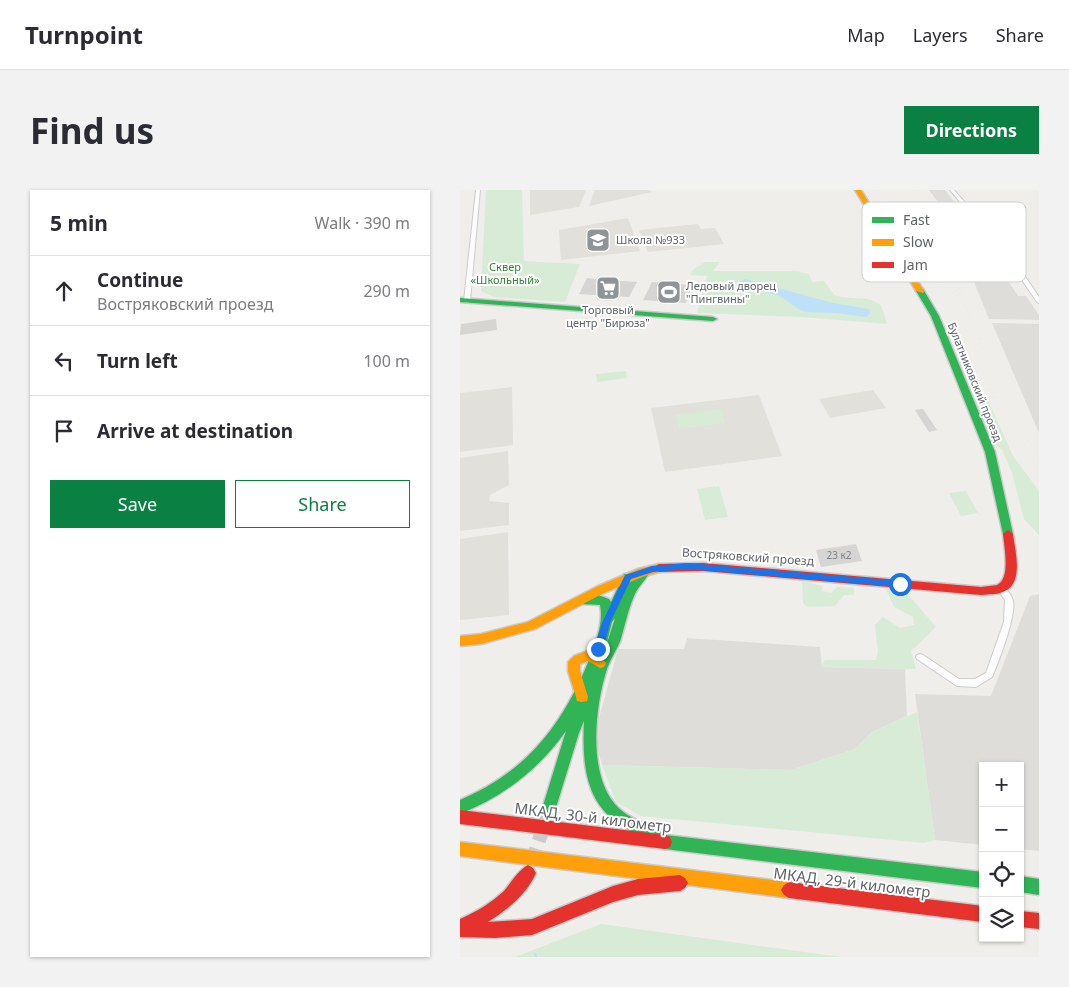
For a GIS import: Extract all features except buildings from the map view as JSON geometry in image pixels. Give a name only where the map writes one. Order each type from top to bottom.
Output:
[{"type":"main road","name":"Булатниковский проезд","points":[[858,190],[865,202]]},
{"type":"main road","name":"Булатниковский проезд","points":[[914,282],[935,316],[983,430],[1007,522],[1010,575],[1004,591]]},
{"type":"main road","points":[[464,300],[713,319]]},
{"type":"main road","name":"Востряковский проезд","points":[[460,641],[482,639],[514,632],[546,619],[575,603],[649,570],[674,566],[1004,591]]},
{"type":"main road","points":[[460,807],[487,798],[523,772],[560,731],[598,662],[611,650],[632,583],[649,570]]},
{"type":"main road","points":[[624,581],[627,589],[626,599]]},
{"type":"main road","points":[[624,581],[606,623],[598,662],[598,677],[590,735],[598,787],[608,807],[630,825],[645,831],[722,848]]},
{"type":"main road","points":[[575,603],[598,599],[605,602],[606,623]]},
{"type":"main road","points":[[549,809],[576,723],[582,691],[573,671],[574,662],[584,654],[598,662]]},
{"type":"main road","points":[[576,723],[598,677]]},
{"type":"main road","name":"МКАД, 30-й километр","points":[[460,817],[722,848]]},
{"type":"main road","name":"МКАД, 29-й километр","points":[[722,848],[979,880]]},
{"type":"main road","points":[[460,849],[718,881]]},
{"type":"main road","points":[[460,854],[517,856]]},
{"type":"main road","points":[[460,928],[499,908],[519,888],[528,873]]},
{"type":"main road","points":[[460,928],[494,930],[532,927],[613,894],[638,887],[718,881]]},
{"type":"main road","name":"МКАД, 29-й километр","points":[[718,881],[979,914]]},
{"type":"main road","points":[[1024,885],[1039,887]]},
{"type":"main road","points":[[1024,919],[1039,921]]},
{"type":"street","points":[[464,300],[478,190]]},
{"type":"street","points":[[952,190],[962,202]]},
{"type":"street","points":[[1026,282],[1039,301]]},
{"type":"street","name":"Булатниковский проезд","points":[[920,657],[957,682],[976,683],[989,674],[1008,622],[1010,606],[1004,591]]},
{"type":"shaded area","points":[[530,190],[586,190],[579,207],[530,215]]},
{"type":"shaded area","points":[[595,190],[649,190],[652,192],[589,206]]},
{"type":"shaded area","points":[[929,190],[945,190],[955,202],[938,202]]},
{"type":"shaded area","name":"Школа №933","points":[[628,218],[640,251],[561,260],[559,230]]},
{"type":"shaded area","points":[[698,224],[701,229],[715,228],[724,244],[648,252],[639,230]]},
{"type":"shaded area","points":[[974,282],[1009,282],[1018,296],[1026,296],[1039,315],[1039,320],[989,319]]},
{"type":"shaded area","points":[[992,323],[1039,324],[1039,433]]},
{"type":"shaded area","points":[[512,387],[513,445],[460,452],[460,393]]},
{"type":"shaded area","points":[[873,390],[886,408],[830,418],[819,399]]},
{"type":"shaded area","points":[[759,395],[782,456],[665,472],[651,408]]},
{"type":"shaded area","points":[[508,451],[509,485],[490,495],[489,501],[509,503],[509,525],[460,531],[460,458]]},
{"type":"shaded area","points":[[508,532],[509,615],[460,620],[460,539]]},
{"type":"shaded area","points":[[1039,594],[1039,851],[1024,849],[1024,762],[979,762],[979,845],[935,840],[915,694],[991,696],[1030,596]]},
{"type":"shaded area","points":[[687,638],[820,647],[822,667],[905,669],[907,716],[872,732],[855,749],[791,770],[602,765],[597,747],[599,718],[618,649],[684,649]]},
{"type":"green space","name":"Сквер «Школьный»","points":[[486,190],[522,190],[524,261],[580,264],[565,302],[494,297],[481,291]]},
{"type":"green space","points":[[705,262],[720,262],[713,271],[794,271],[809,274],[812,282],[824,281],[834,295],[869,300],[881,305],[887,324],[803,317],[697,313],[707,276],[690,275],[694,269]]},
{"type":"green space","points":[[626,371],[627,378],[597,382],[596,374]]},
{"type":"green space","points":[[974,399],[988,400],[1013,456],[1039,491],[1039,535],[1024,519],[1012,473],[1002,449],[993,445]]},
{"type":"green space","points":[[721,409],[725,423],[679,429],[676,415]]},
{"type":"green space","points":[[719,486],[728,517],[705,520],[697,489]]},
{"type":"green space","points":[[966,491],[978,513],[961,516],[949,493]]},
{"type":"green space","points":[[802,581],[822,586],[822,591],[831,593],[837,587],[854,588],[854,595],[844,595],[835,606],[807,607],[803,603]]},
{"type":"green space","points":[[886,589],[905,591],[936,627],[911,651],[916,669],[821,667],[825,660],[876,660],[878,651],[875,625],[883,617],[900,628],[914,625],[913,617],[894,607]]},
{"type":"green space","points":[[917,712],[935,840],[924,843],[641,816],[616,802],[602,765],[791,770],[855,749],[872,732]]},
{"type":"green space","points":[[601,924],[841,957],[515,957]]},
{"type":"water","points":[[745,279],[833,303],[869,309],[870,314],[866,317],[806,312],[798,309],[780,296],[741,286],[739,282]]},
{"type":"tunnel","points":[[532,862],[549,809]]},
{"type":"railway","points":[[878,190],[888,202]]},
{"type":"railway","points":[[917,190],[926,202]]},
{"type":"railway","points":[[928,190],[933,200]]},
{"type":"railway","points":[[890,194],[896,202]]},
{"type":"railway","points":[[942,282],[973,344],[1001,413],[1039,475]]},
{"type":"railway","points":[[949,282],[958,298]]},
{"type":"railway","points":[[958,282],[961,295]]},
{"type":"railway","points":[[958,289],[983,349]]},
{"type":"railway","points":[[995,377],[1011,412],[1039,458]]},
{"type":"traffic: fast","points":[[920,291],[935,316],[990,452],[1008,534]]},
{"type":"traffic: fast","points":[[460,300],[713,319]]},
{"type":"traffic: fast","points":[[642,575],[631,590],[613,644],[602,665],[593,701],[590,740],[591,760],[600,794],[609,808],[620,818],[632,825],[659,835]]},
{"type":"traffic: fast","points":[[609,618],[628,577]]},
{"type":"traffic: fast","points":[[460,807],[485,796],[507,783],[527,767],[561,728],[586,682],[603,637],[606,623],[607,609],[605,602],[598,599],[584,601]]},
{"type":"traffic: fast","points":[[549,809],[572,733],[592,690]]},
{"type":"traffic: fast","points":[[665,842],[979,880]]},
{"type":"traffic: fast","points":[[1024,885],[1039,887]]},
{"type":"traffic: slow","points":[[858,190],[865,202]]},
{"type":"traffic: slow","points":[[914,282],[920,291]]},
{"type":"traffic: slow","points":[[460,641],[481,639],[531,626],[600,590],[642,572],[659,568]]},
{"type":"traffic: slow","points":[[582,697],[574,671],[574,662],[587,656],[600,663]]},
{"type":"traffic: slow","points":[[460,849],[789,890]]},
{"type":"traffic: jam","points":[[659,568],[703,567],[981,591],[994,590],[1006,585],[1011,572],[1008,534]]},
{"type":"traffic: jam","points":[[460,817],[665,842]]},
{"type":"traffic: jam","points":[[461,926],[472,922],[499,906],[528,873]]},
{"type":"traffic: jam","points":[[460,929],[495,930],[532,927],[613,894],[638,887],[680,883]]},
{"type":"traffic: jam","points":[[789,890],[979,914]]},
{"type":"traffic: jam","points":[[1024,919],[1039,921]]},
{"type":"place","name":"Школа №933","points":[[598,240]]},
{"type":"place","name":"Торговый центр \"Бирюза\"","points":[[608,288]]},
{"type":"place","name":"Ледовый дворец \"Пингвины\"","points":[[669,292]]},
{"type":"route","points":[[598,649],[606,623],[628,577],[652,569],[687,566],[900,584]]}]
